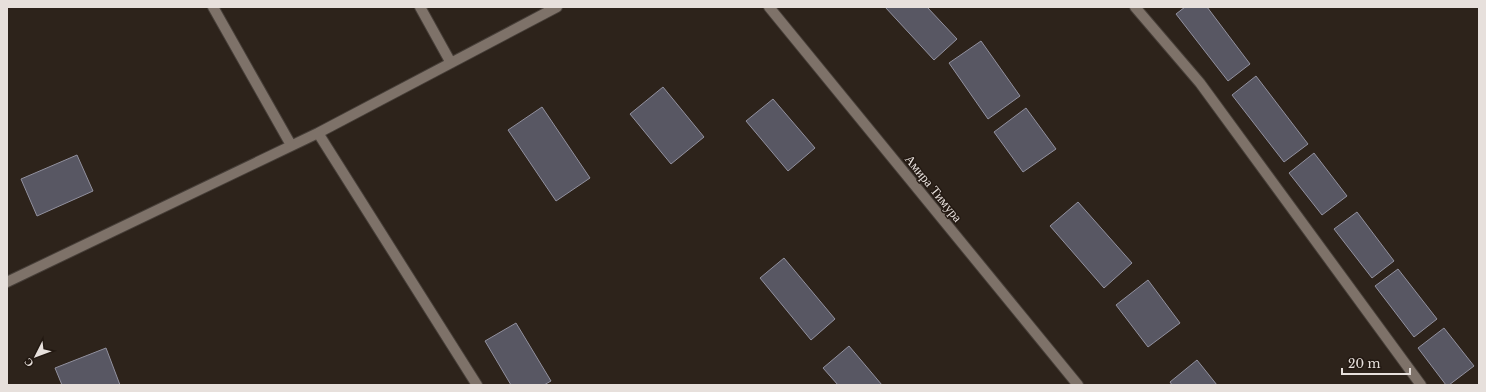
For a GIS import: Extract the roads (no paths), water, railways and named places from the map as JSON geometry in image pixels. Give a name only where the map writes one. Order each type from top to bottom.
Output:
[{"type":"street","points":[[212,7],[291,145]]},
{"type":"street","points":[[420,7],[451,63]]},
{"type":"street","points":[[7,282],[318,132],[557,7]]},
{"type":"street","name":"Амира Тимура","points":[[769,7],[1078,385]]},
{"type":"street","points":[[1135,7],[1200,84],[1421,385]]},
{"type":"street","points":[[318,132],[477,385]]}]
